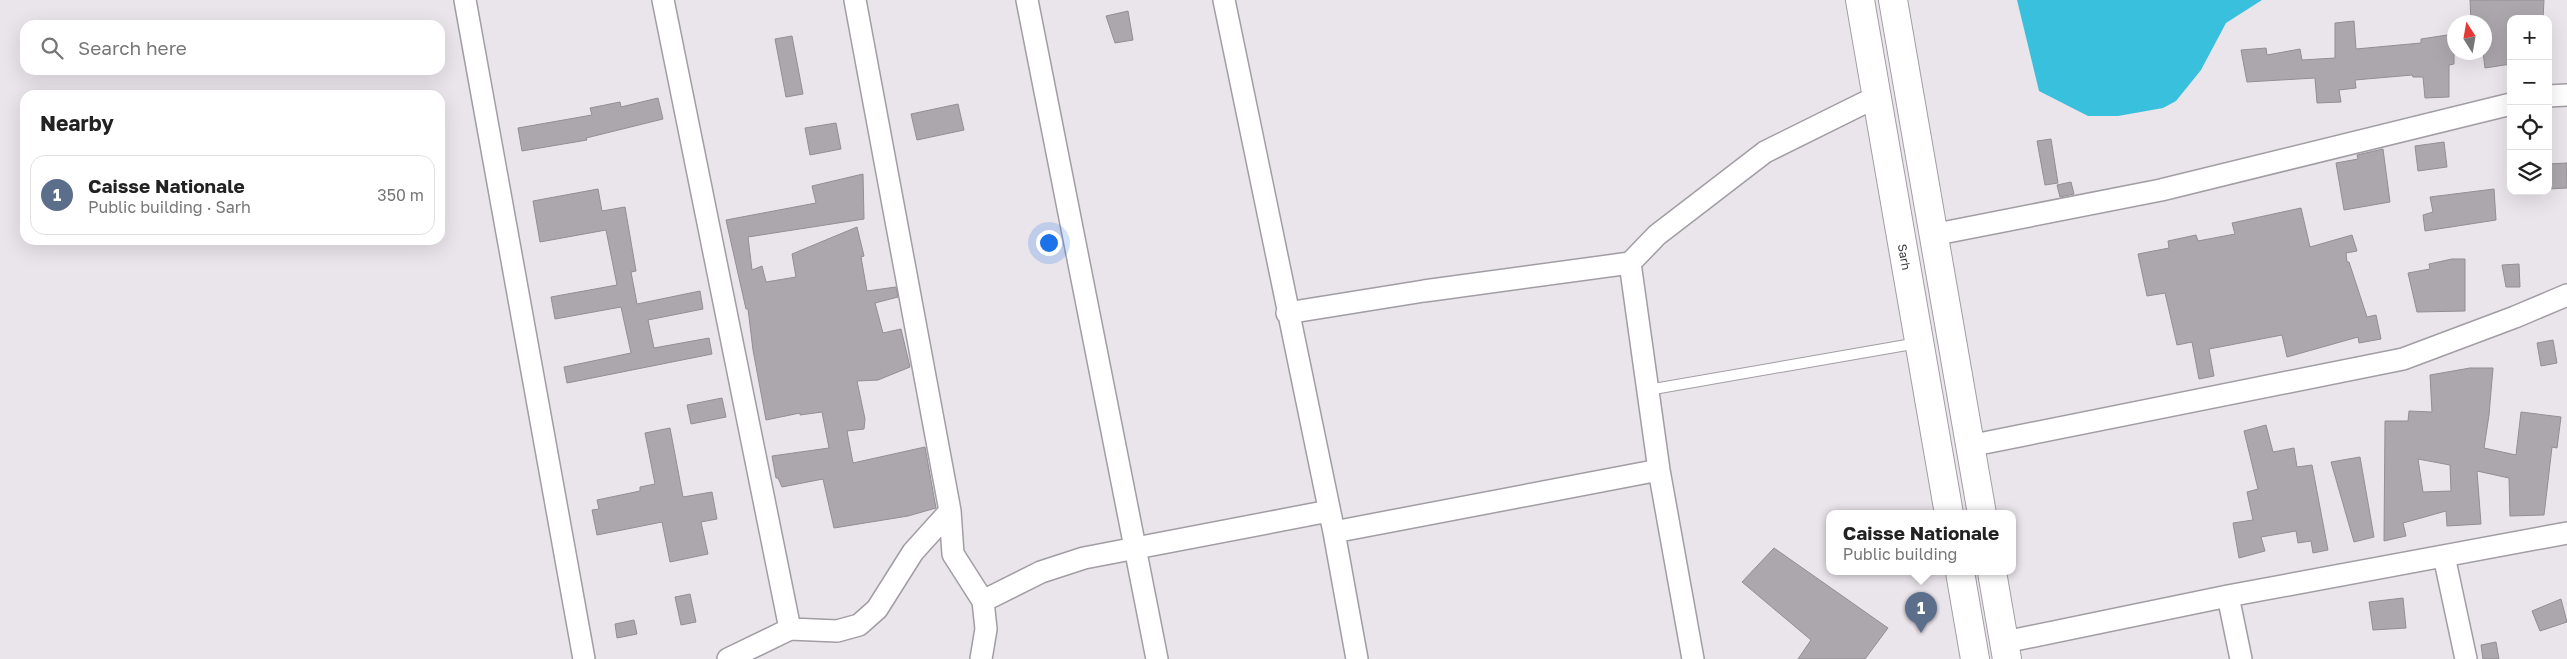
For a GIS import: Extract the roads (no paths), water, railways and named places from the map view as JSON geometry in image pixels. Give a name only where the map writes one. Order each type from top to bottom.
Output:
[{"type":"highway","name":"Sarh","points":[[1860,0],[1948,510]]},
{"type":"highway","points":[[1893,0],[1932,235],[1981,510]]},
{"type":"highway","points":[[1961,575],[1975,659]]},
{"type":"highway","points":[[1993,575],[2006,650]]},
{"type":"street","points":[[465,0],[584,659]]},
{"type":"street","points":[[663,0],[790,629]]},
{"type":"street","points":[[855,0],[950,511],[953,554],[983,601],[986,629],[981,659]]},
{"type":"street","points":[[1027,0],[1157,659]]},
{"type":"street","points":[[1224,0],[1287,313],[1332,522],[1357,659]]},
{"type":"street","points":[[2552,96],[2567,95]]},
{"type":"street","points":[[1287,313],[1424,291],[1630,263],[1665,229],[1765,152],[1876,97]]},
{"type":"street","points":[[1932,235],[2161,190],[2507,105]]},
{"type":"street","points":[[1630,263],[1659,470],[1693,659]]},
{"type":"street","points":[[1969,446],[2403,359],[2515,318],[2567,295]]},
{"type":"street","points":[[983,601],[1050,570],[1084,558],[1332,522],[1659,470]]},
{"type":"street","points":[[728,659],[790,629],[837,632],[858,625],[877,610],[914,552],[950,511]]},
{"type":"street","points":[[2006,650],[2228,596],[2567,533]]},
{"type":"street","points":[[2444,556],[2466,659]]},
{"type":"street","points":[[2228,596],[2241,659]]},
{"type":"lane","points":[[1648,390],[1919,343]]},
{"type":"water","points":[[2017,0],[2262,0],[2226,23],[2201,70],[2176,101],[2163,108],[2118,116],[2088,116],[2039,91]]},
{"type":"place","name":"Caisse Nationale","points":[[1921,633]]}]
